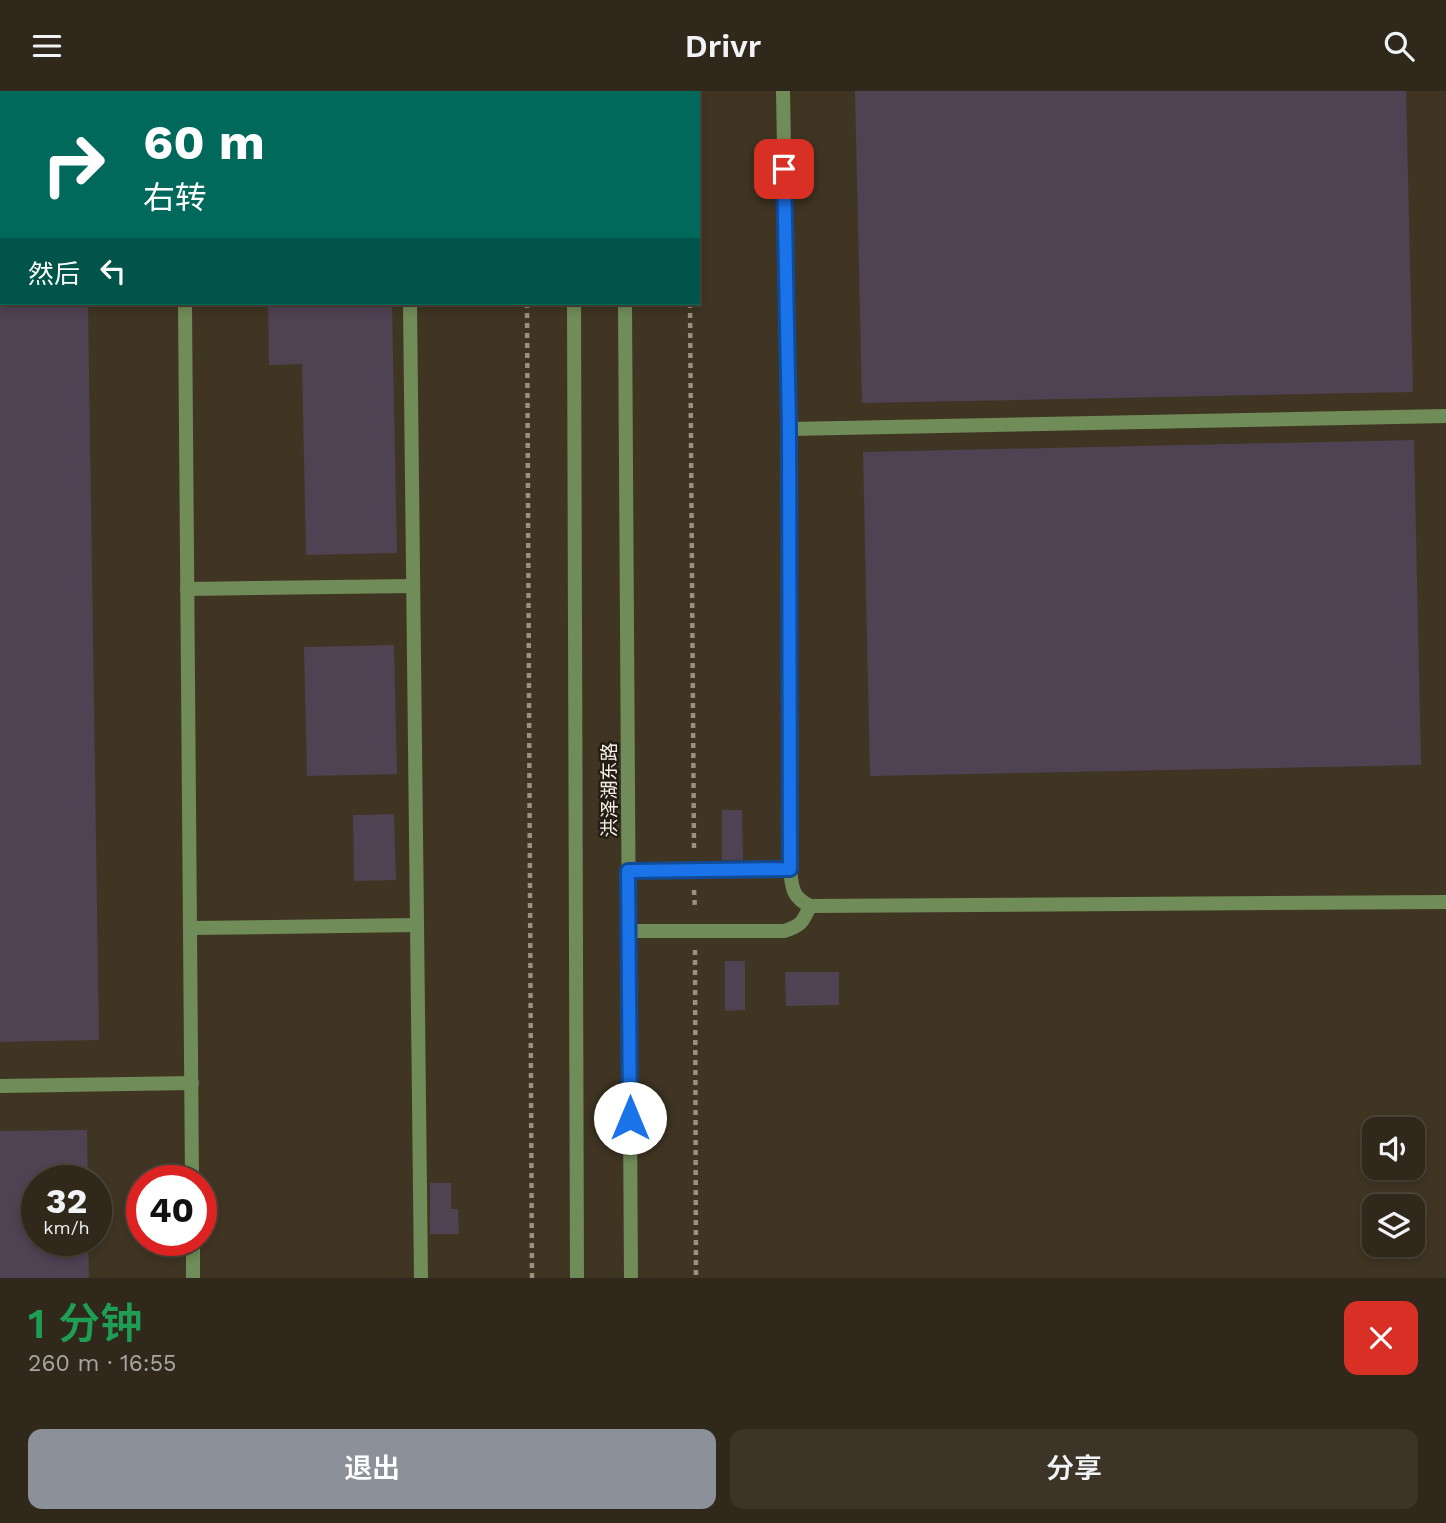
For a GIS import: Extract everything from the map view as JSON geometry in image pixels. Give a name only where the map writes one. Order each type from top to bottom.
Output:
[{"type":"street","points":[[783,91],[789,429],[790,869],[795,895],[810,906],[1446,902]]},
{"type":"street","points":[[185,305],[192,1165]]},
{"type":"street","points":[[410,305],[421,1278]]},
{"type":"street","name":"洪泽湖东路","points":[[574,305],[578,1278]]},
{"type":"street","name":"洪泽湖东路","points":[[625,305],[631,1278]]},
{"type":"street","points":[[789,429],[1446,416]]},
{"type":"street","points":[[187,589],[413,586]]},
{"type":"street","points":[[628,871],[790,869]]},
{"type":"street","points":[[629,931],[784,931],[803,921],[810,906]]},
{"type":"street","points":[[190,928],[417,925]]},
{"type":"street","points":[[0,1086],[192,1083]]},
{"type":"street","points":[[193,1256],[193,1278]]},
{"type":"path","points":[[527,305],[532,1278]]},
{"type":"path","points":[[690,305],[696,1278]]},
{"type":"building","points":[[855,91],[1406,91],[1413,392],[862,403]]},
{"type":"building","points":[[0,305],[88,305],[99,1040],[0,1042]]},
{"type":"building","points":[[268,305],[392,305],[397,553],[306,555],[302,364],[269,365]]},
{"type":"building","points":[[1414,440],[1421,765],[870,776],[863,452]]},
{"type":"building","points":[[394,645],[397,774],[307,776],[304,647]]},
{"type":"building","points":[[722,810],[742,810],[743,860],[722,860]]},
{"type":"building","points":[[394,814],[396,880],[354,881],[353,815]]},
{"type":"building","points":[[725,961],[745,961],[745,1010],[725,1011]]},
{"type":"building","points":[[785,972],[839,972],[839,1005],[786,1006]]},
{"type":"building","points":[[87,1130],[88,1165],[21,1165],[21,1256],[88,1256],[89,1278],[0,1278],[0,1131]]},
{"type":"building","points":[[430,1183],[451,1183],[451,1209],[458,1209],[459,1234],[430,1234]]},
{"type":"route","points":[[630,1118],[628,871],[790,869],[789,429],[784,169]]}]
